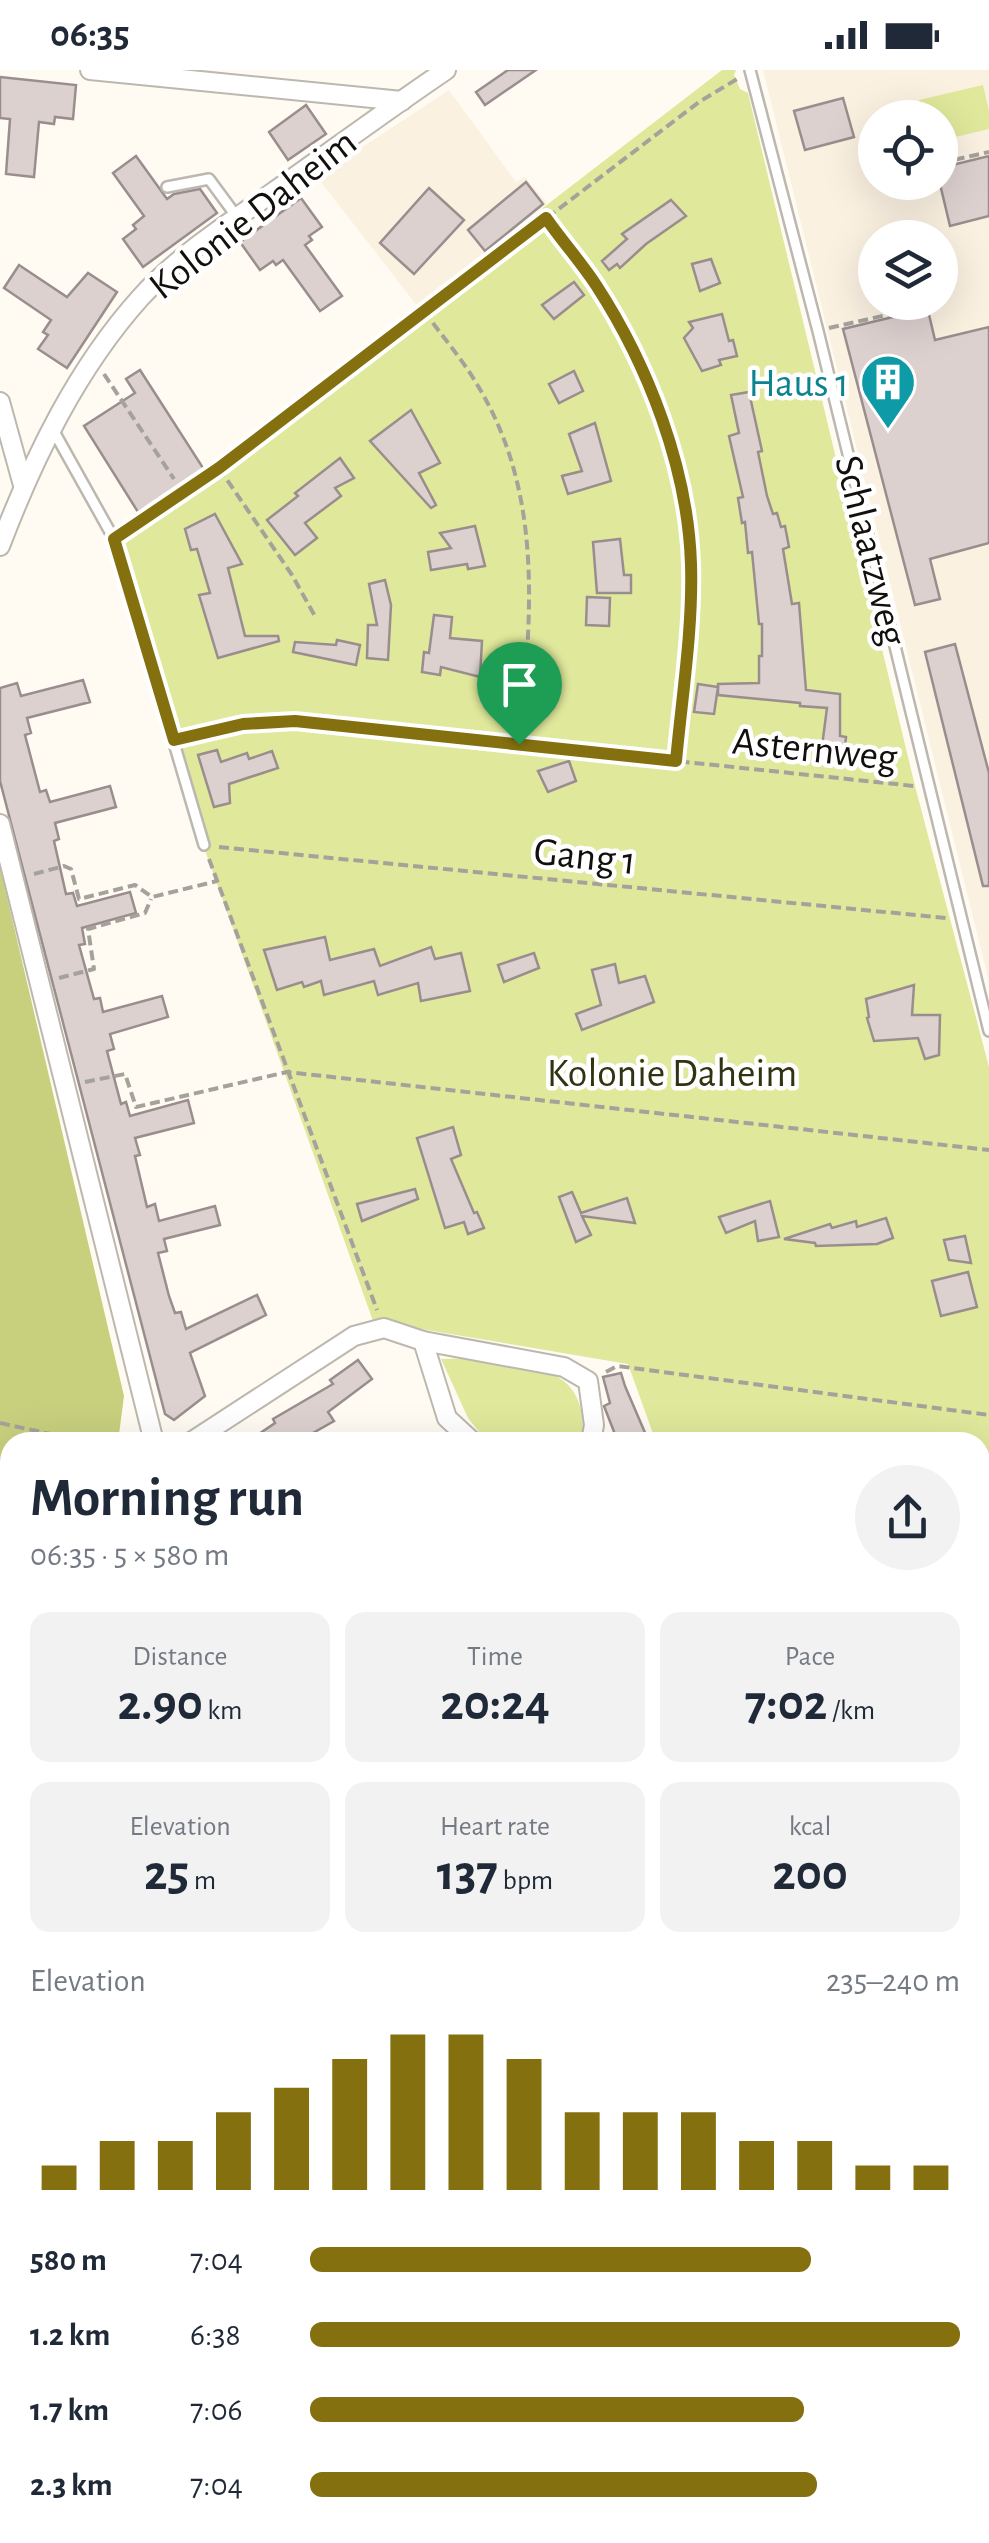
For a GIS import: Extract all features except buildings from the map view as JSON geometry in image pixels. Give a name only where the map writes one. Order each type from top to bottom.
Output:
[{"type":"street","name":"Kolonie Daheim","points":[[90,70],[402,101]]},
{"type":"street","name":"Kolonie Daheim","points":[[0,546],[23,485],[52,428],[94,357],[142,295],[205,240],[446,70]]},
{"type":"street","points":[[0,402],[23,485]]},
{"type":"street","points":[[0,824],[152,1432]]},
{"type":"street","points":[[207,1432],[354,1336],[384,1328],[423,1342],[564,1367],[588,1380],[593,1432]]},
{"type":"street","points":[[423,1342],[447,1418],[462,1432]]},
{"type":"lane","name":"Schlaatzweg","points":[[750,70],[818,330],[989,1031]]},
{"type":"lane","points":[[168,187],[209,178],[237,217]]},
{"type":"lane","points":[[52,428],[114,539],[204,846]]},
{"type":"path","points":[[114,539],[219,468],[699,102],[736,81],[740,70]]},
{"type":"path","points":[[958,159],[989,152]]},
{"type":"path","points":[[546,218],[596,285],[627,341],[651,393],[680,483],[691,564],[676,761]]},
{"type":"path","points":[[424,311],[478,384],[506,445],[525,514],[532,595],[519,744]]},
{"type":"path","points":[[818,330],[864,320]]},
{"type":"path","points":[[94,357],[174,479]]},
{"type":"path","points":[[219,468],[292,575],[316,618]]},
{"type":"path","name":"Asternweg","points":[[174,740],[243,724],[295,721],[914,786]]},
{"type":"path","points":[[204,846],[384,1328]]},
{"type":"path","name":"Gang 1","points":[[204,846],[960,920]]},
{"type":"path","points":[[14,880],[64,866],[71,869],[80,899],[135,885],[152,897],[218,881]]},
{"type":"path","points":[[40,984],[94,969],[88,929],[145,913],[152,897]]},
{"type":"path","points":[[66,1086],[125,1074],[136,1108],[287,1072],[989,1150]]},
{"type":"path","points":[[588,1380],[617,1366],[989,1415]]},
{"type":"path","points":[[0,1424],[39,1432]]},
{"type":"shaded area","points":[[763,70],[989,70],[989,982]]},
{"type":"shaded area","points":[[449,90],[516,182],[525,177],[547,203],[418,307],[317,177]]},
{"type":"green space","points":[[722,70],[736,70],[740,89],[748,93],[915,786],[989,1067],[989,1432],[652,1432],[628,1364],[373,1321],[161,727],[178,727],[120,527],[217,459]]},
{"type":"green space","points":[[983,85],[989,129],[958,136],[958,100],[919,100]]},
{"type":"green space","points":[[0,867],[124,1396],[119,1432],[0,1432]]},
{"type":"green space","points":[[476,1358],[554,1375],[577,1398],[583,1432],[479,1432],[468,1418],[441,1359]]},
{"type":"place","name":"Haus 1","points":[[888,431]]},
{"type":"route","points":[[546,218],[596,285],[651,393],[688,519],[690,608],[676,761],[519,744],[295,721],[243,724],[174,740],[114,539],[219,468],[546,218]]}]
